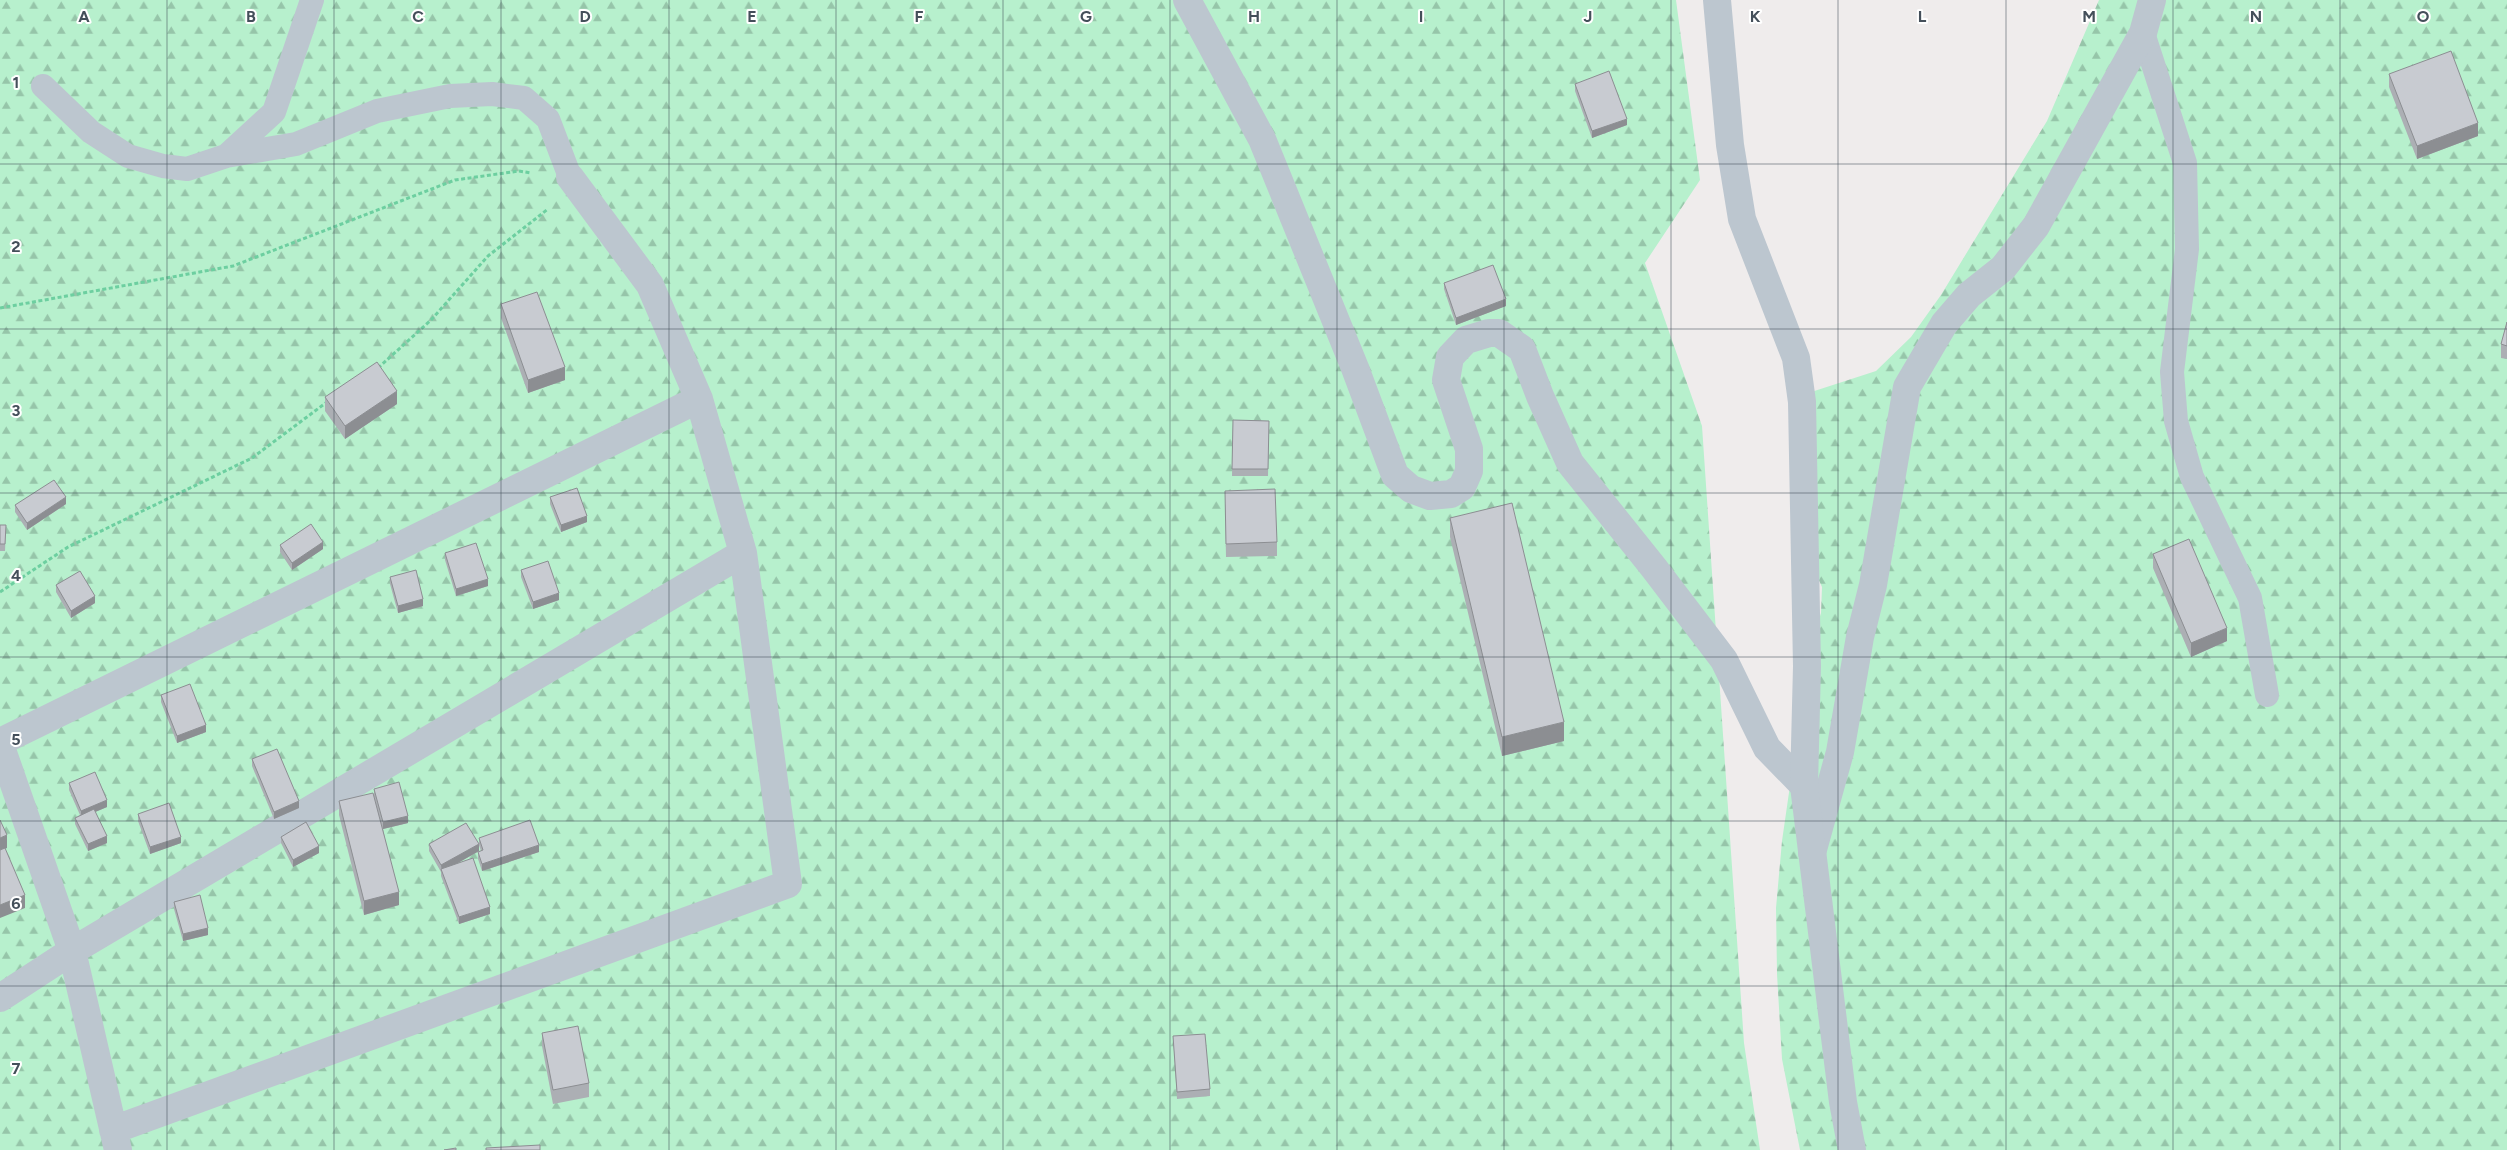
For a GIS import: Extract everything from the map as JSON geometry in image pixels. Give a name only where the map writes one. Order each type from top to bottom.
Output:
[{"type":"street","points":[[1187,0],[1262,139],[1359,378],[1395,475],[1411,489],[1430,496],[1451,494],[1462,487],[1469,471],[1469,448],[1446,380],[1450,357],[1466,340],[1489,333],[1499,333],[1522,349],[1540,396],[1570,463],[1654,568],[1724,660],[1767,748],[1804,786]]},
{"type":"street","points":[[1717,0],[1729,135],[1742,219],[1796,358],[1802,402],[1807,666],[1804,786],[1843,1102],[1852,1150]]},
{"type":"street","points":[[1812,853],[1840,752],[1860,637],[1874,585],[1907,387],[1944,324],[1969,295],[2003,268],[2036,226],[2142,33],[2152,0]]},
{"type":"street","points":[[570,177],[650,285],[699,399],[743,553],[788,884],[115,1140],[72,951],[0,743],[699,399]]},
{"type":"street","points":[[0,998],[72,951],[743,553]]},
{"type":"lane","points":[[226,156],[274,112],[312,0]]},
{"type":"lane","points":[[2142,33],[2185,163],[2187,249],[2172,372],[2176,421],[2192,477],[2250,598],[2267,695]]},
{"type":"lane","points":[[43,86],[91,132],[128,156],[163,166],[187,169],[226,156],[296,144],[377,111],[450,96],[492,94],[524,98],[548,119],[570,177]]},
{"type":"path","points":[[0,308],[233,266],[454,180],[519,171],[570,177],[557,202],[488,256],[431,320],[389,360],[374,370]]},
{"type":"path","points":[[0,592],[68,547],[252,458],[328,401]]},
{"type":"green space","points":[[0,0],[1676,0],[1700,180],[1645,263],[1702,426],[1744,1043],[1760,1150],[0,1150]]},
{"type":"green space","points":[[2099,0],[2507,0],[2507,1150],[1800,1150],[1782,1059],[1777,974],[1776,908],[1782,841],[1810,647],[1821,613],[1822,587],[1817,576],[1802,395],[1876,371],[1911,337],[1941,295],[2047,121]]},
{"type":"building","points":[[2451,51],[2478,123],[2417,146],[2389,74]]},
{"type":"building","points":[[1609,71],[1627,119],[1592,131],[1575,84]]},
{"type":"building","points":[[1493,265],[1506,299],[1456,318],[1444,283]]},
{"type":"building","points":[[537,292],[565,367],[528,380],[501,304]]},
{"type":"building","points":[[2507,322],[2507,346],[2501,344]]},
{"type":"building","points":[[377,362],[397,391],[345,426],[325,397]]},
{"type":"building","points":[[1233,420],[1269,421],[1268,469],[1232,469]]},
{"type":"building","points":[[54,480],[66,497],[27,523],[15,505]]},
{"type":"building","points":[[577,488],[587,516],[561,525],[550,497]]},
{"type":"building","points":[[1275,489],[1277,542],[1226,544],[1225,491]]},
{"type":"building","points":[[1512,503],[1564,722],[1502,737],[1450,518]]},
{"type":"building","points":[[311,524],[323,542],[292,563],[280,545]]},
{"type":"building","points":[[0,525],[6,525],[5,544],[0,544]]},
{"type":"building","points":[[2189,539],[2227,628],[2191,643],[2153,554]]},
{"type":"building","points":[[476,543],[488,579],[456,589],[445,553]]},
{"type":"building","points":[[548,561],[559,593],[533,602],[521,570]]},
{"type":"building","points":[[416,570],[423,599],[398,606],[390,577]]},
{"type":"building","points":[[80,571],[95,596],[71,611],[56,585]]},
{"type":"building","points":[[190,684],[206,725],[177,736],[161,695]]},
{"type":"building","points":[[277,749],[299,801],[274,812],[252,759]]},
{"type":"building","points":[[95,772],[107,800],[81,811],[69,783]]},
{"type":"building","points":[[399,782],[408,816],[383,822],[374,789]]},
{"type":"building","points":[[373,793],[399,892],[364,901],[339,801]]},
{"type":"building","points":[[169,803],[181,837],[150,847],[138,814]]},
{"type":"building","points":[[94,809],[107,836],[88,844],[75,818]]},
{"type":"building","points":[[0,820],[7,835],[0,838]]},
{"type":"building","points":[[530,820],[539,845],[482,864],[478,852],[483,850],[479,838]]},
{"type":"building","points":[[306,822],[319,846],[293,860],[281,837]]},
{"type":"building","points":[[466,823],[479,844],[441,865],[429,844]]},
{"type":"building","points":[[5,848],[25,895],[0,905],[0,850]]},
{"type":"building","points":[[473,858],[490,907],[459,917],[441,869]]},
{"type":"building","points":[[200,895],[208,928],[183,934],[174,902]]},
{"type":"building","points":[[578,1026],[589,1083],[553,1090],[542,1033]]},
{"type":"building","points":[[1205,1034],[1210,1089],[1177,1092],[1173,1036]]},
{"type":"building","points":[[540,1145],[540,1150],[486,1150],[486,1148]]}]
